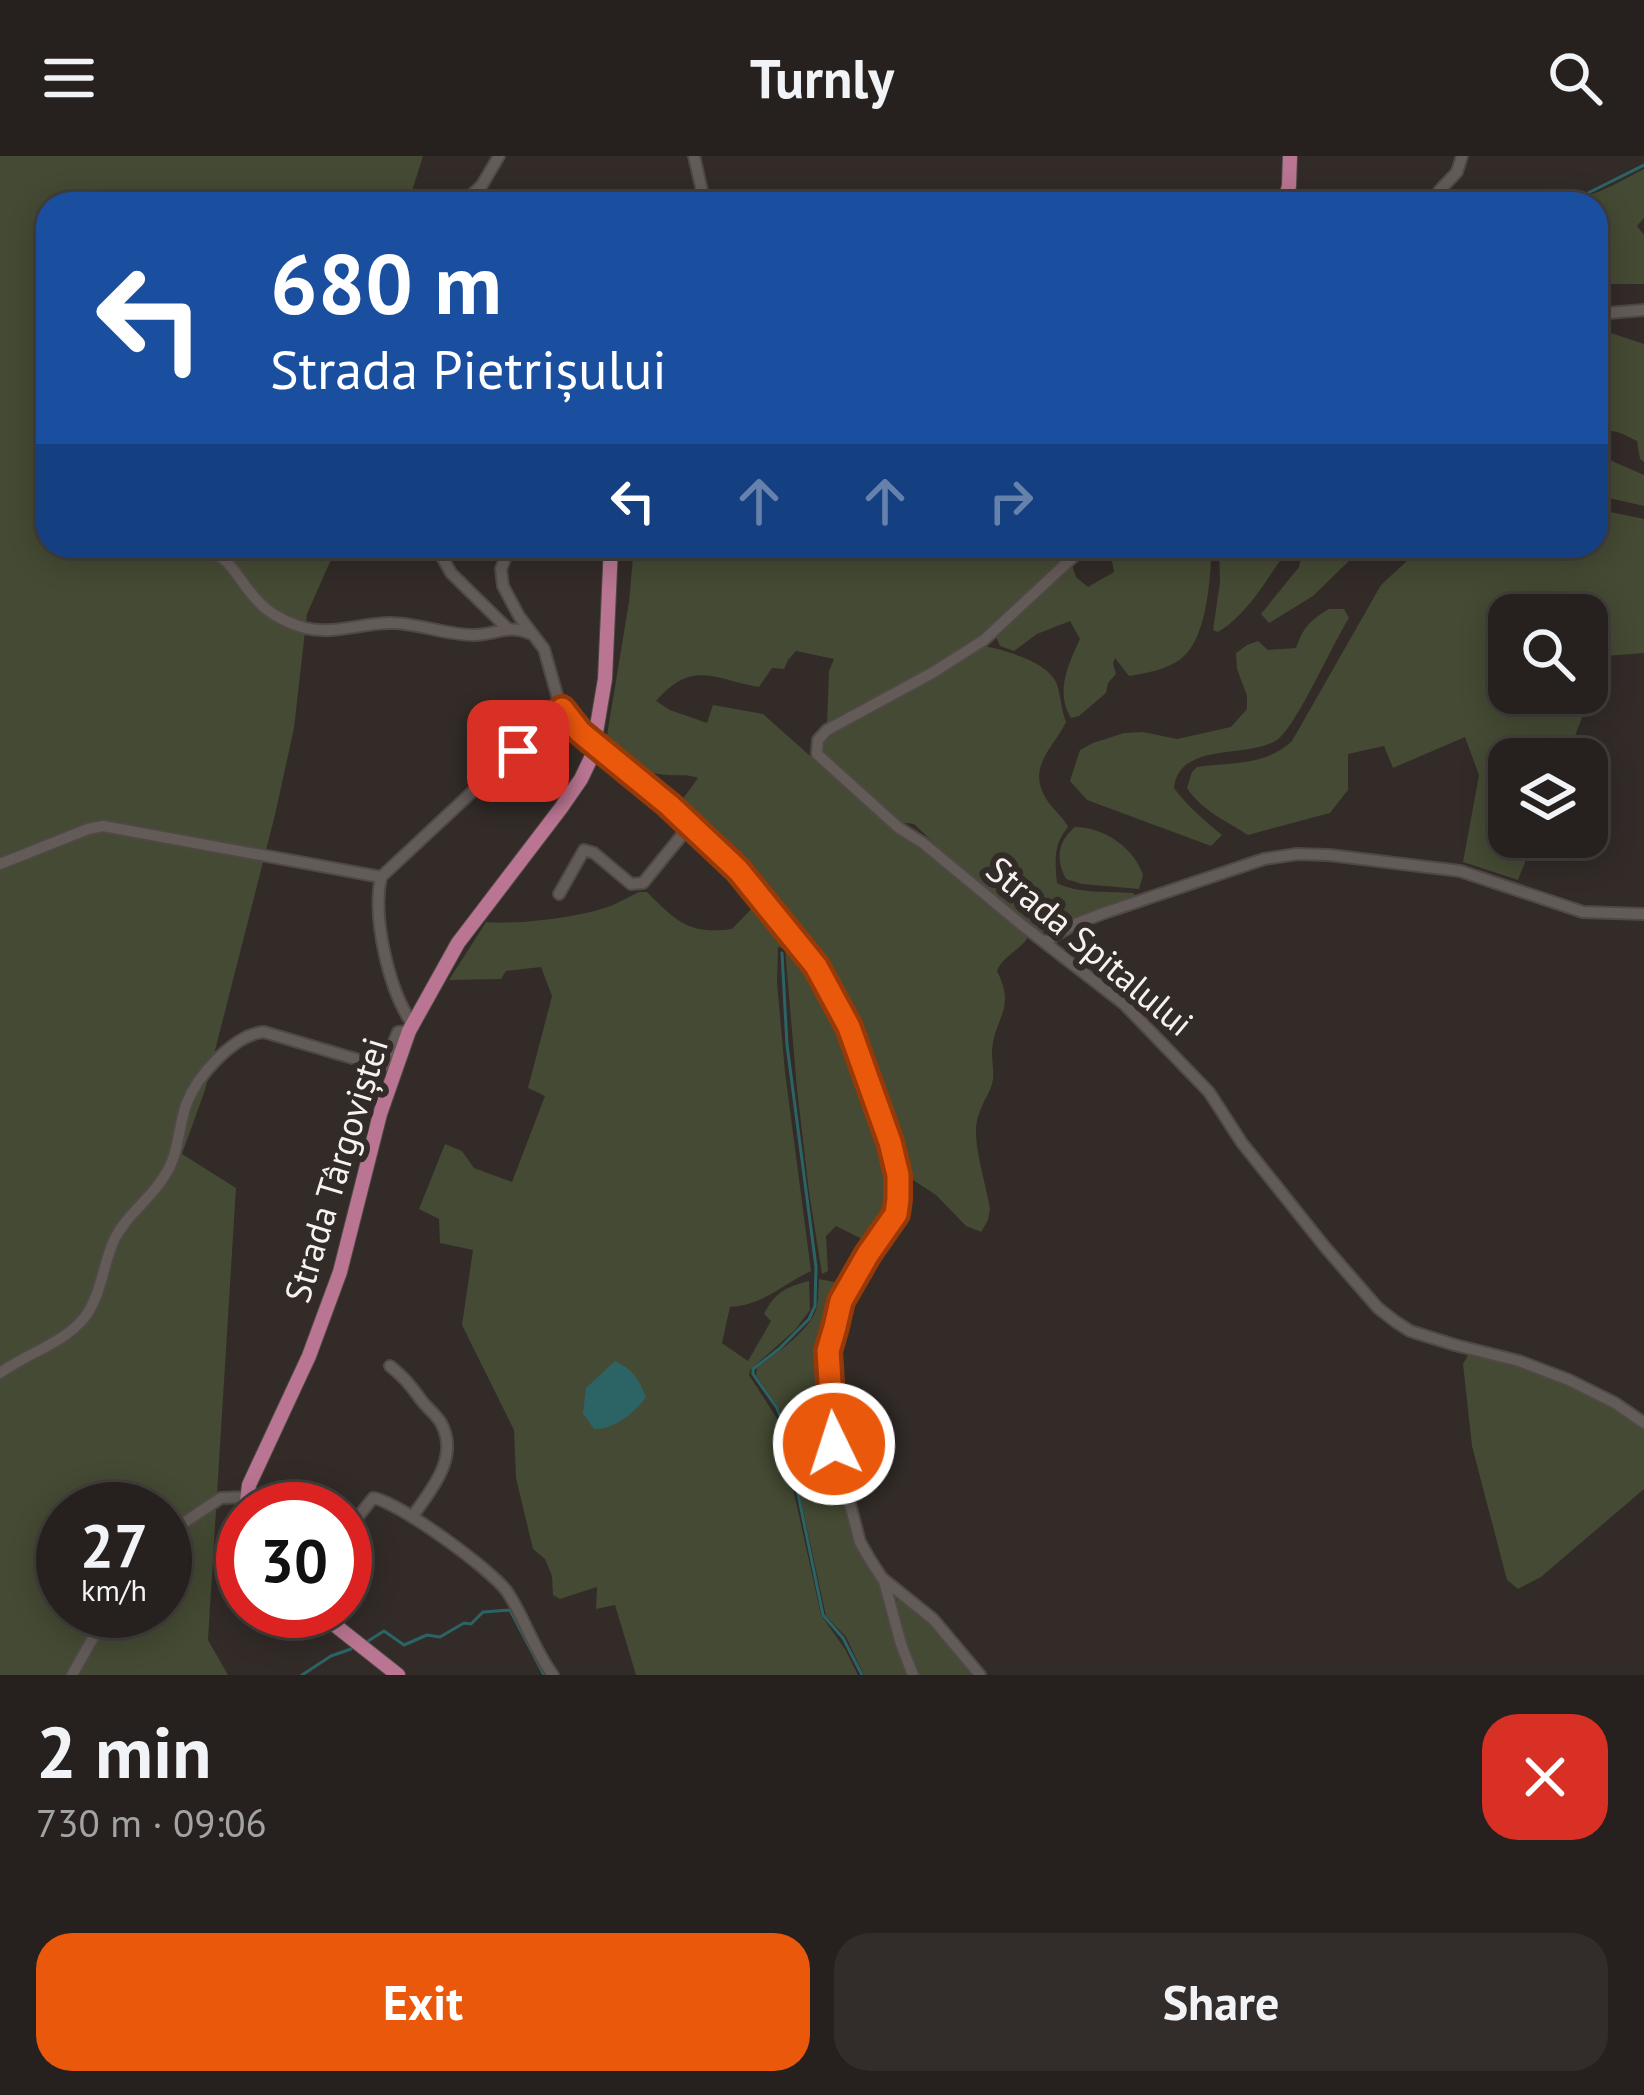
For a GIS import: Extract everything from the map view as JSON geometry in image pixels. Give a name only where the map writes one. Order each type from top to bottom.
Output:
[{"type":"main road","points":[[1287,192],[1290,156]]},
{"type":"main road","name":"Strada Târgoviștei","points":[[252,1482],[309,1356],[340,1272],[389,1068],[458,943],[575,788],[594,745],[607,660],[611,558]]},
{"type":"main road","points":[[351,1638],[398,1675]]},
{"type":"street","points":[[474,192],[499,156]]},
{"type":"street","points":[[694,156],[702,192]]},
{"type":"street","points":[[1439,191],[1457,172],[1462,156]]},
{"type":"street","points":[[1608,313],[1644,310]]},
{"type":"street","points":[[224,558],[266,608],[309,629],[385,623],[469,635],[508,629],[533,635],[550,661],[562,709],[594,745],[692,824],[764,898],[816,966],[849,1027],[898,1175],[896,1214],[841,1301],[828,1351],[834,1444],[860,1542],[883,1578],[914,1675]]},
{"type":"street","points":[[443,558],[451,573],[508,629]]},
{"type":"street","points":[[505,558],[503,586],[533,635]]},
{"type":"street","name":"Strada Spitalului","points":[[1072,558],[983,640],[826,730],[816,748],[820,759],[880,812],[1124,1004],[1209,1092],[1243,1143],[1378,1308],[1410,1330],[1569,1380],[1644,1423]]},
{"type":"street","points":[[411,1028],[377,922],[381,878],[562,709]]},
{"type":"street","points":[[559,894],[584,850],[631,884],[644,883],[692,824]]},
{"type":"street","points":[[0,864],[104,826],[381,878]]},
{"type":"street","points":[[1045,942],[1104,913],[1264,859],[1298,854],[1460,871],[1583,912],[1644,914]]},
{"type":"street","points":[[0,1373],[74,1328],[87,1315],[116,1238],[166,1174],[188,1100],[235,1043],[263,1032],[389,1068]]},
{"type":"street","points":[[390,1366],[408,1379],[436,1415],[448,1444],[435,1484],[412,1517]]},
{"type":"street","points":[[372,1499],[387,1501],[412,1517],[500,1582],[553,1675]]},
{"type":"street","points":[[883,1578],[933,1619],[980,1675]]},
{"type":"street","points":[[72,1675],[93,1638]]},
{"type":"green space","points":[[0,156],[423,156],[412,192],[36,192],[36,558],[332,558],[307,614],[294,728],[275,815],[205,1090],[182,1154],[236,1188],[208,1640],[228,1675],[0,1675]]},
{"type":"green space","points":[[1644,169],[1644,218],[1637,226],[1644,235],[1644,284],[1608,283],[1608,192],[1597,192]]},
{"type":"green space","points":[[1608,332],[1644,344],[1644,462],[1637,441],[1608,431]]},
{"type":"green space","points":[[1608,459],[1644,475],[1644,506],[1608,498]]},
{"type":"green space","points":[[1608,512],[1644,519],[1644,653],[1608,656],[1608,594],[1488,594],[1488,714],[1583,714],[1574,738],[1488,738],[1488,858],[1527,858],[1518,880],[1463,862],[1479,775],[1465,737],[1393,768],[1384,746],[1348,754],[1348,790],[1330,813],[1248,835],[1207,809],[1187,788],[1197,767],[1259,759],[1292,741],[1381,585],[1410,558],[1608,558]]},
{"type":"green space","points":[[633,558],[1066,558],[980,638],[932,670],[830,724],[829,671],[834,659],[796,651],[784,669],[772,668],[759,687],[693,676],[656,701],[707,723],[713,705],[763,714],[871,810],[1026,934],[1027,939],[997,971],[1004,1005],[993,1041],[992,1085],[976,1128],[990,1209],[981,1232],[966,1226],[936,1195],[907,1176],[850,1013],[822,959],[719,838],[679,804],[698,778],[641,769],[606,741]]},
{"type":"green space","points":[[1111,558],[1211,558],[1198,635],[1178,661],[1151,672],[1129,676],[1115,658],[1116,674],[1106,693],[1071,718],[1064,688],[1080,639],[1070,621],[1037,634],[1014,651],[1000,646],[996,637],[1072,565],[1076,577],[1088,587],[1114,572]]},
{"type":"green space","points":[[1219,558],[1282,558],[1249,605],[1218,632],[1213,630]]},
{"type":"green space","points":[[1352,558],[1313,596],[1269,623],[1261,614],[1301,559]]},
{"type":"green space","points":[[1329,609],[1344,609],[1349,618],[1285,732],[1264,746],[1201,757],[1179,773],[1174,788],[1222,835],[1211,846],[1087,800],[1070,781],[1080,750],[1093,743],[1124,733],[1177,739],[1231,727],[1247,709],[1236,653],[1258,641],[1268,650],[1296,648],[1308,625]]},
{"type":"green space","points":[[984,646],[1034,662],[1058,687],[1066,722],[1043,760],[1039,779],[1049,803],[1068,827],[1057,847],[1057,883],[1133,893],[1138,898],[1037,931],[914,824],[898,822],[826,761],[821,748],[826,735]]},
{"type":"green space","points":[[1075,827],[1107,835],[1125,848],[1143,875],[1139,889],[1066,879],[1060,851]]},
{"type":"green space","points":[[647,892],[684,924],[705,930],[732,929],[759,901],[805,956],[841,1017],[891,1169],[890,1208],[872,1244],[836,1226],[826,1236],[828,1271],[822,1274],[797,1089],[785,949],[778,947],[785,1072],[811,1271],[763,1298],[730,1307],[722,1343],[748,1361],[771,1321],[764,1314],[772,1300],[809,1281],[810,1310],[749,1375],[778,1420],[821,1615],[858,1675],[636,1675],[615,1605],[596,1609],[597,1587],[560,1599],[553,1595],[545,1559],[533,1549],[516,1478],[514,1430],[462,1325],[473,1250],[440,1243],[439,1219],[419,1209],[445,1144],[462,1151],[474,1168],[512,1182],[545,1096],[528,1088],[552,996],[541,967],[506,971],[501,979],[449,980],[486,922],[585,913]]},
{"type":"green space","points":[[819,1279],[845,1284],[825,1348],[852,1526],[877,1573],[910,1675],[864,1675],[846,1637],[826,1616],[782,1413],[756,1375],[757,1368],[812,1318]]},
{"type":"green space","points":[[1474,1354],[1562,1381],[1644,1426],[1644,1489],[1541,1577],[1518,1589],[1507,1580],[1472,1446],[1463,1364]]},
{"type":"green space","points":[[897,1597],[931,1620],[976,1675],[919,1675]]},
{"type":"water","points":[[615,1361],[635,1376],[646,1397],[623,1419],[594,1429],[583,1413],[586,1388]]},
{"type":"waterway","points":[[1590,192],[1644,165]]},
{"type":"waterway","points":[[782,953],[787,1045],[816,1267],[815,1306],[809,1319],[753,1374],[784,1426],[823,1615],[843,1638],[862,1675]]},
{"type":"waterway","points":[[368,1641],[384,1631],[404,1645],[427,1635],[440,1637],[464,1623],[471,1624],[483,1612],[510,1610],[544,1675]]},
{"type":"waterway","points":[[302,1675],[351,1649]]},
{"type":"route","points":[[518,751],[562,709],[594,745],[669,805],[738,870],[816,966],[849,1027],[890,1142],[898,1199],[896,1214],[841,1301],[828,1351],[834,1444]]}]
